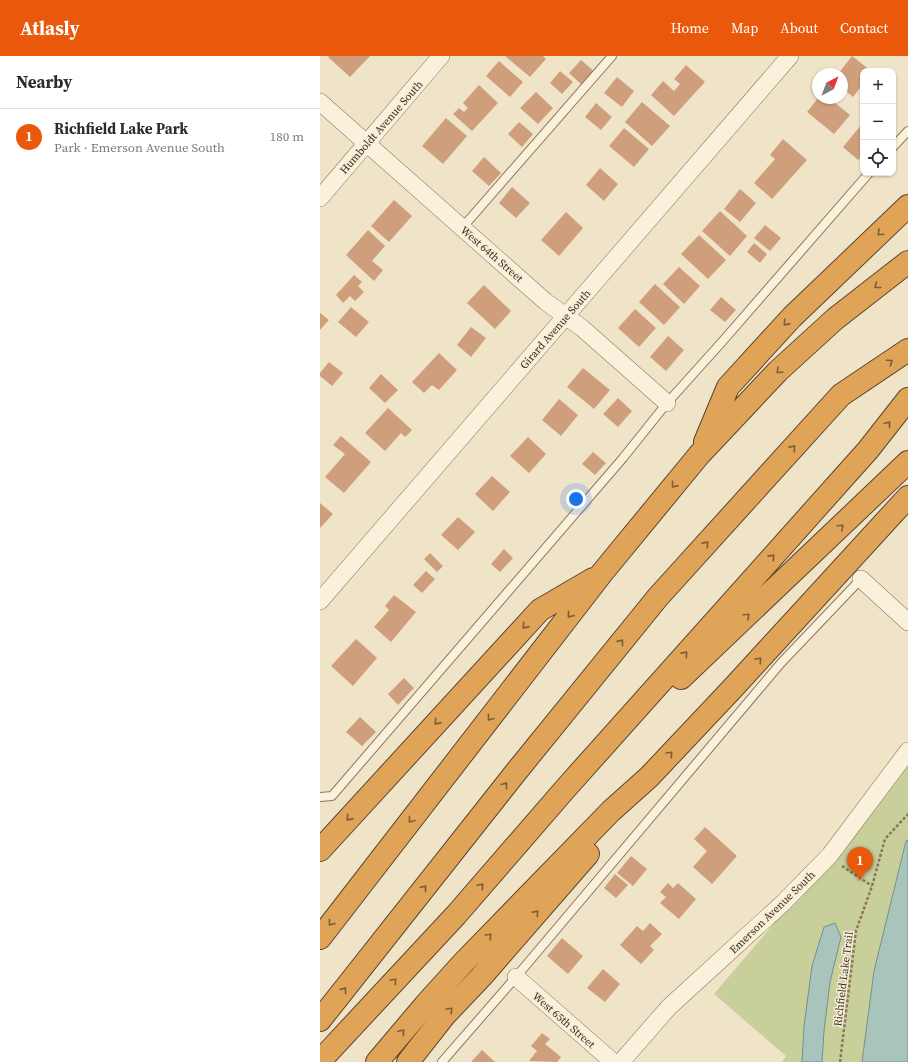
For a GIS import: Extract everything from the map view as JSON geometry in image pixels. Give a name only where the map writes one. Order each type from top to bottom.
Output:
[{"type":"highway","points":[[699,455],[728,387],[792,317],[908,206]]},
{"type":"highway","points":[[320,938],[602,573],[699,455],[778,371],[835,319],[908,262]]},
{"type":"highway","points":[[320,1020],[516,772],[658,597],[841,395],[908,350]]},
{"type":"highway","points":[[320,1061],[456,915],[566,788],[868,450],[908,399]]},
{"type":"highway","points":[[566,788],[908,462]]},
{"type":"highway","points":[[377,1062],[464,962],[611,811],[648,777],[732,689],[908,497]]},
{"type":"highway","points":[[320,850],[540,610],[602,573]]},
{"type":"highway","points":[[408,1062],[444,1016],[481,977],[619,818],[648,777]]},
{"type":"street","name":"Humboldt Avenue South","points":[[320,198],[442,56]]},
{"type":"street","name":"Girard Avenue South","points":[[320,601],[790,56]]},
{"type":"street","name":"West 64th Street","points":[[320,102],[546,302],[582,328],[667,403]]},
{"type":"street","points":[[861,580],[908,622]]},
{"type":"street","name":"Emerson Avenue South","points":[[622,1062],[670,1007],[778,908],[830,855],[908,750]]},
{"type":"street","name":"West 65th Street","points":[[516,977],[613,1062]]},
{"type":"lane","points":[[462,228],[612,56]]},
{"type":"lane","points":[[896,144],[908,131]]},
{"type":"lane","points":[[320,798],[332,796],[623,458],[667,403],[866,176]]},
{"type":"lane","points":[[442,1062],[516,977],[781,663],[861,580]]},
{"type":"path","name":"Richfield Lake Trail","points":[[840,1062],[856,931],[872,886],[885,839],[908,814]]},
{"type":"path","points":[[842,866],[872,886]]},
{"type":"green space","points":[[908,766],[908,1062],[782,1062],[786,1056],[714,994]]},
{"type":"water","points":[[908,840],[908,1062],[862,1062],[874,971],[906,841]]},
{"type":"water","points":[[835,923],[841,937],[830,982],[822,1062],[802,1062],[804,1026],[812,966],[824,927]]},
{"type":"building","points":[[370,56],[350,77],[328,57]]},
{"type":"building","points":[[505,56],[543,56],[546,59],[530,77]]},
{"type":"building","points":[[852,56],[867,68],[860,68],[860,88],[853,97],[848,93],[848,68],[843,68]]},
{"type":"building","points":[[581,60],[595,72],[583,86],[569,73]]},
{"type":"building","points":[[499,61],[523,82],[510,97],[486,76]]},
{"type":"building","points":[[686,65],[705,82],[674,116],[651,95],[663,81],[674,91],[680,84],[674,79]]},
{"type":"building","points":[[560,71],[573,82],[562,94],[550,83]]},
{"type":"building","points":[[617,77],[634,91],[622,107],[604,93]]},
{"type":"building","points":[[479,85],[498,103],[472,131],[453,114],[459,108],[464,112],[468,108],[463,103]]},
{"type":"building","points":[[536,92],[553,108],[538,124],[520,108]]},
{"type":"building","points":[[642,102],[670,126],[652,146],[625,122]]},
{"type":"building","points":[[596,103],[612,117],[601,130],[585,117]]},
{"type":"building","points":[[813,104],[836,104],[850,115],[834,134],[807,112]]},
{"type":"building","points":[[446,118],[467,136],[443,164],[422,146]]},
{"type":"building","points":[[519,122],[533,134],[522,147],[508,134]]},
{"type":"building","points":[[860,126],[860,158],[858,160],[843,147]]},
{"type":"building","points":[[624,128],[649,149],[634,167],[609,146]]},
{"type":"building","points":[[783,139],[807,160],[772,199],[754,183],[775,159],[770,155]]},
{"type":"building","points":[[484,157],[501,173],[489,186],[472,171]]},
{"type":"building","points":[[600,168],[618,184],[604,201],[586,185]]},
{"type":"building","points":[[512,187],[530,203],[516,218],[499,203]]},
{"type":"building","points":[[740,189],[756,203],[740,222],[724,209]]},
{"type":"building","points":[[394,200],[412,216],[389,242],[371,226]]},
{"type":"building","points":[[720,211],[747,236],[730,256],[702,231]]},
{"type":"building","points":[[566,212],[583,228],[559,256],[541,240]]},
{"type":"building","points":[[765,225],[781,238],[770,251],[754,238]]},
{"type":"building","points":[[368,230],[385,246],[372,261],[383,270],[374,281],[346,255]]},
{"type":"building","points":[[699,235],[726,260],[708,279],[681,254]]},
{"type":"building","points":[[754,243],[767,254],[760,263],[747,252]]},
{"type":"building","points":[[679,267],[700,286],[684,304],[663,284]]},
{"type":"building","points":[[354,275],[362,282],[358,286],[364,292],[355,301],[350,296],[343,303],[336,295]]},
{"type":"building","points":[[655,284],[680,307],[664,325],[639,302]]},
{"type":"building","points":[[484,285],[511,311],[495,329],[467,303]]},
{"type":"building","points":[[721,297],[736,310],[725,322],[710,310]]},
{"type":"building","points":[[351,307],[369,322],[356,337],[338,322]]},
{"type":"building","points":[[635,309],[656,328],[639,347],[618,328]]},
{"type":"building","points":[[320,313],[329,320],[320,330]]},
{"type":"building","points":[[471,327],[486,338],[471,357],[457,345]]},
{"type":"building","points":[[668,336],[684,350],[666,371],[650,357]]},
{"type":"building","points":[[439,353],[457,370],[439,390],[432,385],[424,393],[412,382]]},
{"type":"building","points":[[329,362],[343,373],[332,386],[320,376],[320,373]]},
{"type":"building","points":[[583,368],[610,390],[594,409],[567,387]]},
{"type":"building","points":[[381,374],[398,390],[385,403],[369,388]]},
{"type":"building","points":[[618,398],[632,411],[618,427],[603,414]]},
{"type":"building","points":[[559,399],[578,415],[561,436],[542,420]]},
{"type":"building","points":[[388,408],[412,430],[405,437],[401,433],[385,451],[365,433]]},
{"type":"building","points":[[341,436],[371,462],[344,493],[325,477],[345,454],[333,445]]},
{"type":"building","points":[[528,437],[546,454],[529,473],[510,456]]},
{"type":"building","points":[[593,452],[606,463],[595,475],[582,464]]},
{"type":"building","points":[[492,476],[510,492],[493,511],[475,494]]},
{"type":"building","points":[[320,503],[333,514],[320,528]]},
{"type":"building","points":[[458,517],[475,532],[458,550],[441,535]]},
{"type":"building","points":[[504,549],[513,558],[500,572],[491,564]]},
{"type":"building","points":[[430,553],[443,566],[437,572],[424,559]]},
{"type":"building","points":[[426,571],[435,579],[422,593],[413,585]]},
{"type":"building","points":[[394,595],[416,612],[391,642],[374,627],[389,610],[385,606]]},
{"type":"building","points":[[356,639],[377,658],[353,686],[331,666]]},
{"type":"building","points":[[404,678],[414,688],[398,705],[388,694]]},
{"type":"building","points":[[360,717],[376,732],[362,746],[346,732]]},
{"type":"building","points":[[705,827],[737,856],[712,884],[693,867],[707,851],[694,839]]},
{"type":"building","points":[[631,856],[647,869],[633,886],[617,873]]},
{"type":"building","points":[[615,874],[628,885],[616,898],[604,888]]},
{"type":"building","points":[[668,883],[673,888],[678,883],[696,899],[679,919],[660,903],[666,897],[660,892]]},
{"type":"building","points":[[650,923],[662,934],[650,946],[654,950],[641,964],[620,945],[637,926],[643,931]]},
{"type":"building","points":[[562,938],[583,956],[568,974],[547,956]]},
{"type":"building","points":[[603,969],[620,984],[605,1002],[587,988]]},
{"type":"building","points":[[542,1033],[550,1039],[545,1044],[561,1057],[557,1062],[529,1061],[537,1051],[531,1046]]},
{"type":"building","points":[[482,1050],[495,1062],[471,1062]]},
{"type":"place","name":"Richfield Lake Park","points":[[860,880]]}]
